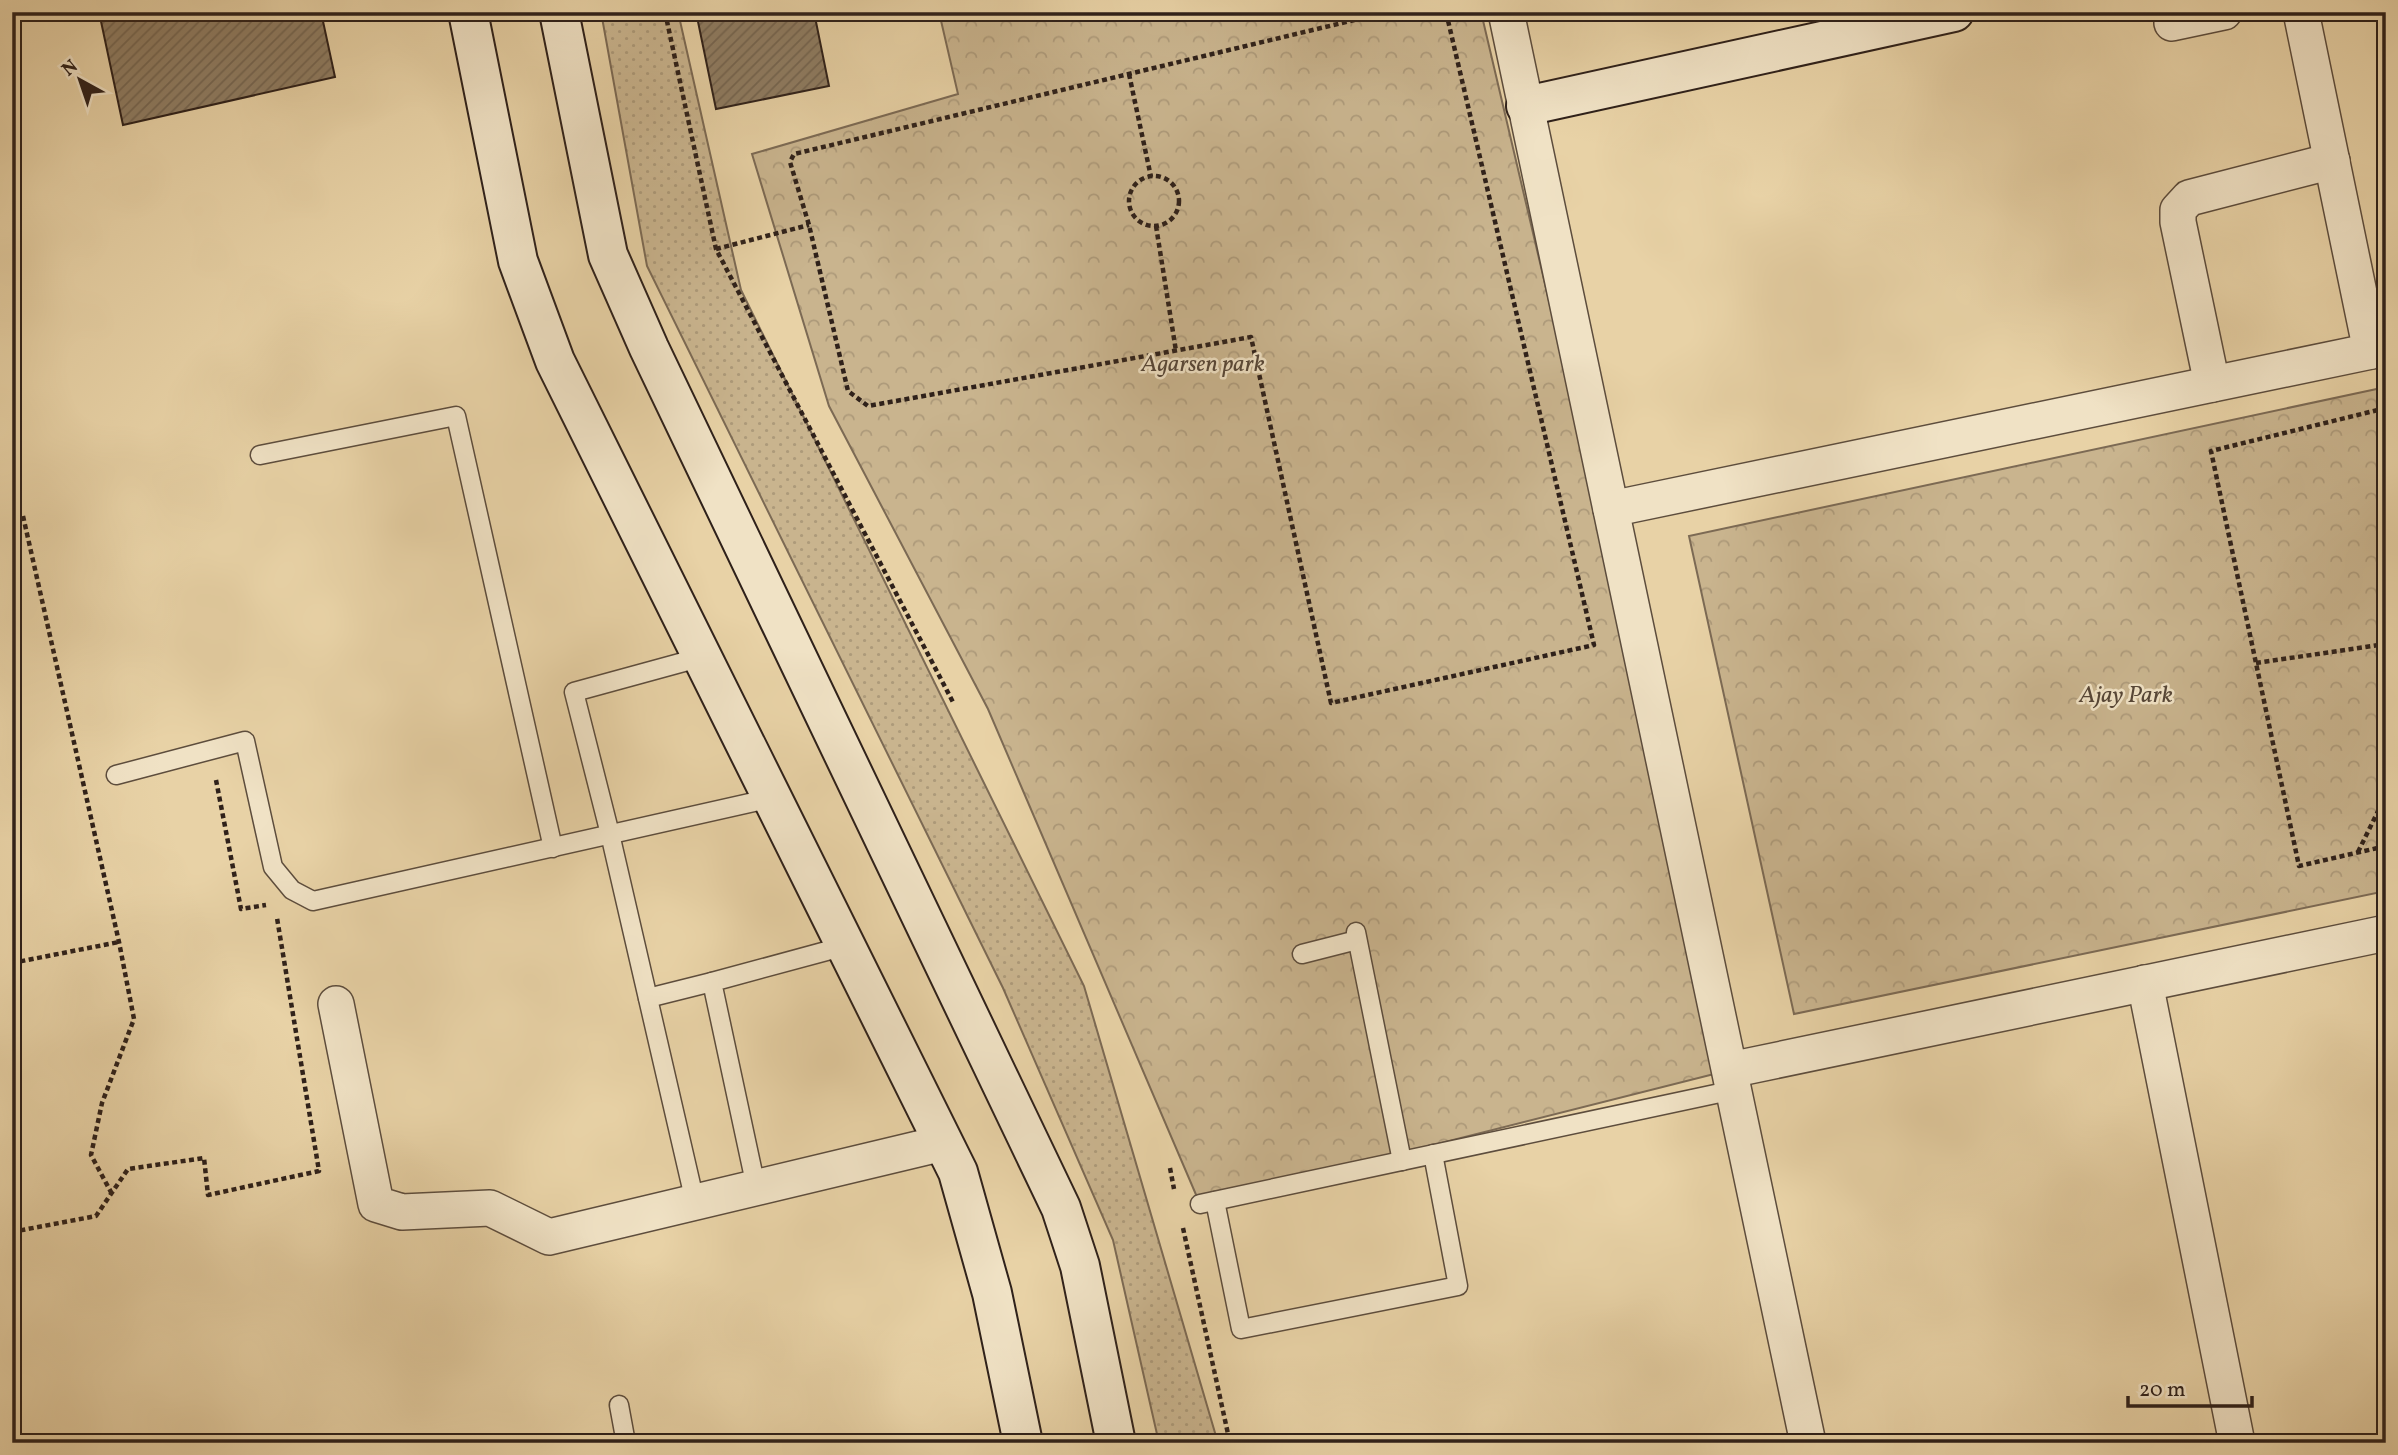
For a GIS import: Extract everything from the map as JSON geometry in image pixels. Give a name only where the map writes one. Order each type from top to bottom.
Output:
[{"type":"street","points":[[468,12],[518,261],[555,360],[958,1172],[992,1293],[1023,1443]]},
{"type":"street","points":[[559,12],[608,256],[649,348],[1060,1208],[1080,1266],[1115,1443]]},
{"type":"street","points":[[1506,12],[1808,1443]]},
{"type":"street","points":[[1526,106],[1955,12]]},
{"type":"street","points":[[2172,23],[2224,12]]},
{"type":"street","points":[[1611,509],[2378,350],[2332,161],[2301,12]]},
{"type":"street","points":[[2212,384],[2178,222],[2178,210],[2189,198],[2332,161]]},
{"type":"street","points":[[1732,1080],[2145,983],[2386,933]]},
{"type":"street","points":[[2145,983],[2237,1443]]},
{"type":"street","points":[[336,1004],[376,1204],[402,1212],[490,1208],[549,1237],[943,1143]]},
{"type":"lane","points":[[260,455],[456,416],[553,848]]},
{"type":"lane","points":[[695,1202],[610,834],[574,692],[702,657]]},
{"type":"lane","points":[[116,775],[244,741],[273,867],[292,890],[313,901],[772,798]]},
{"type":"lane","points":[[1302,954],[1356,936],[1402,1161]]},
{"type":"lane","points":[[648,998],[845,946]]},
{"type":"lane","points":[[712,982],[756,1187]]},
{"type":"lane","points":[[1433,1154],[1458,1286],[1241,1329],[1207,1202],[1433,1154],[1732,1080]]},
{"type":"lane","points":[[619,1405],[626,1443]]},
{"type":"path","points":[[665,12],[716,248],[954,704]]},
{"type":"path","points":[[1388,12],[794,154],[790,162],[809,225],[848,391],[868,406],[1251,337],[1331,703],[1594,645],[1446,12]]},
{"type":"path","points":[[1129,74],[1152,177]]},
{"type":"path","points":[[1152,177],[1165,178],[1172,183],[1180,198],[1176,213],[1164,224],[1156,226],[1141,222],[1135,217],[1129,203],[1134,186],[1140,180],[1152,177]]},
{"type":"path","points":[[716,248],[809,225]]},
{"type":"path","points":[[1156,226],[1176,351]]},
{"type":"path","points":[[2386,408],[2211,451],[2299,866],[2386,846]]},
{"type":"path","points":[[23,516],[134,1019],[102,1103],[91,1155],[112,1194]]},
{"type":"path","points":[[2256,663],[2386,643]]},
{"type":"path","points":[[211,750],[242,909],[275,904]]},
{"type":"path","points":[[2357,852],[2386,795]]},
{"type":"path","points":[[12,1232],[96,1216],[128,1170],[204,1158],[208,1195],[319,1171],[277,917]]},
{"type":"path","points":[[12,963],[119,942]]},
{"type":"path","points":[[1170,1168],[1175,1195]]},
{"type":"path","points":[[1181,1221],[1230,1443]]},
{"type":"green space","points":[[601,12],[678,12],[741,290],[1084,986],[1218,1443],[1159,1443],[1113,1240],[1003,988],[647,266]]},
{"type":"green space","name":"Agarsen park","points":[[939,12],[1481,12],[1730,1070],[1200,1204],[988,709],[829,406],[752,154],[958,94]]},
{"type":"green space","name":"Ajay Park","points":[[2386,387],[2386,891],[1794,1014],[1689,536]]},
{"type":"building","points":[[99,12],[321,12],[335,77],[123,125]]},
{"type":"building","points":[[696,12],[814,12],[829,86],[716,109]]}]
